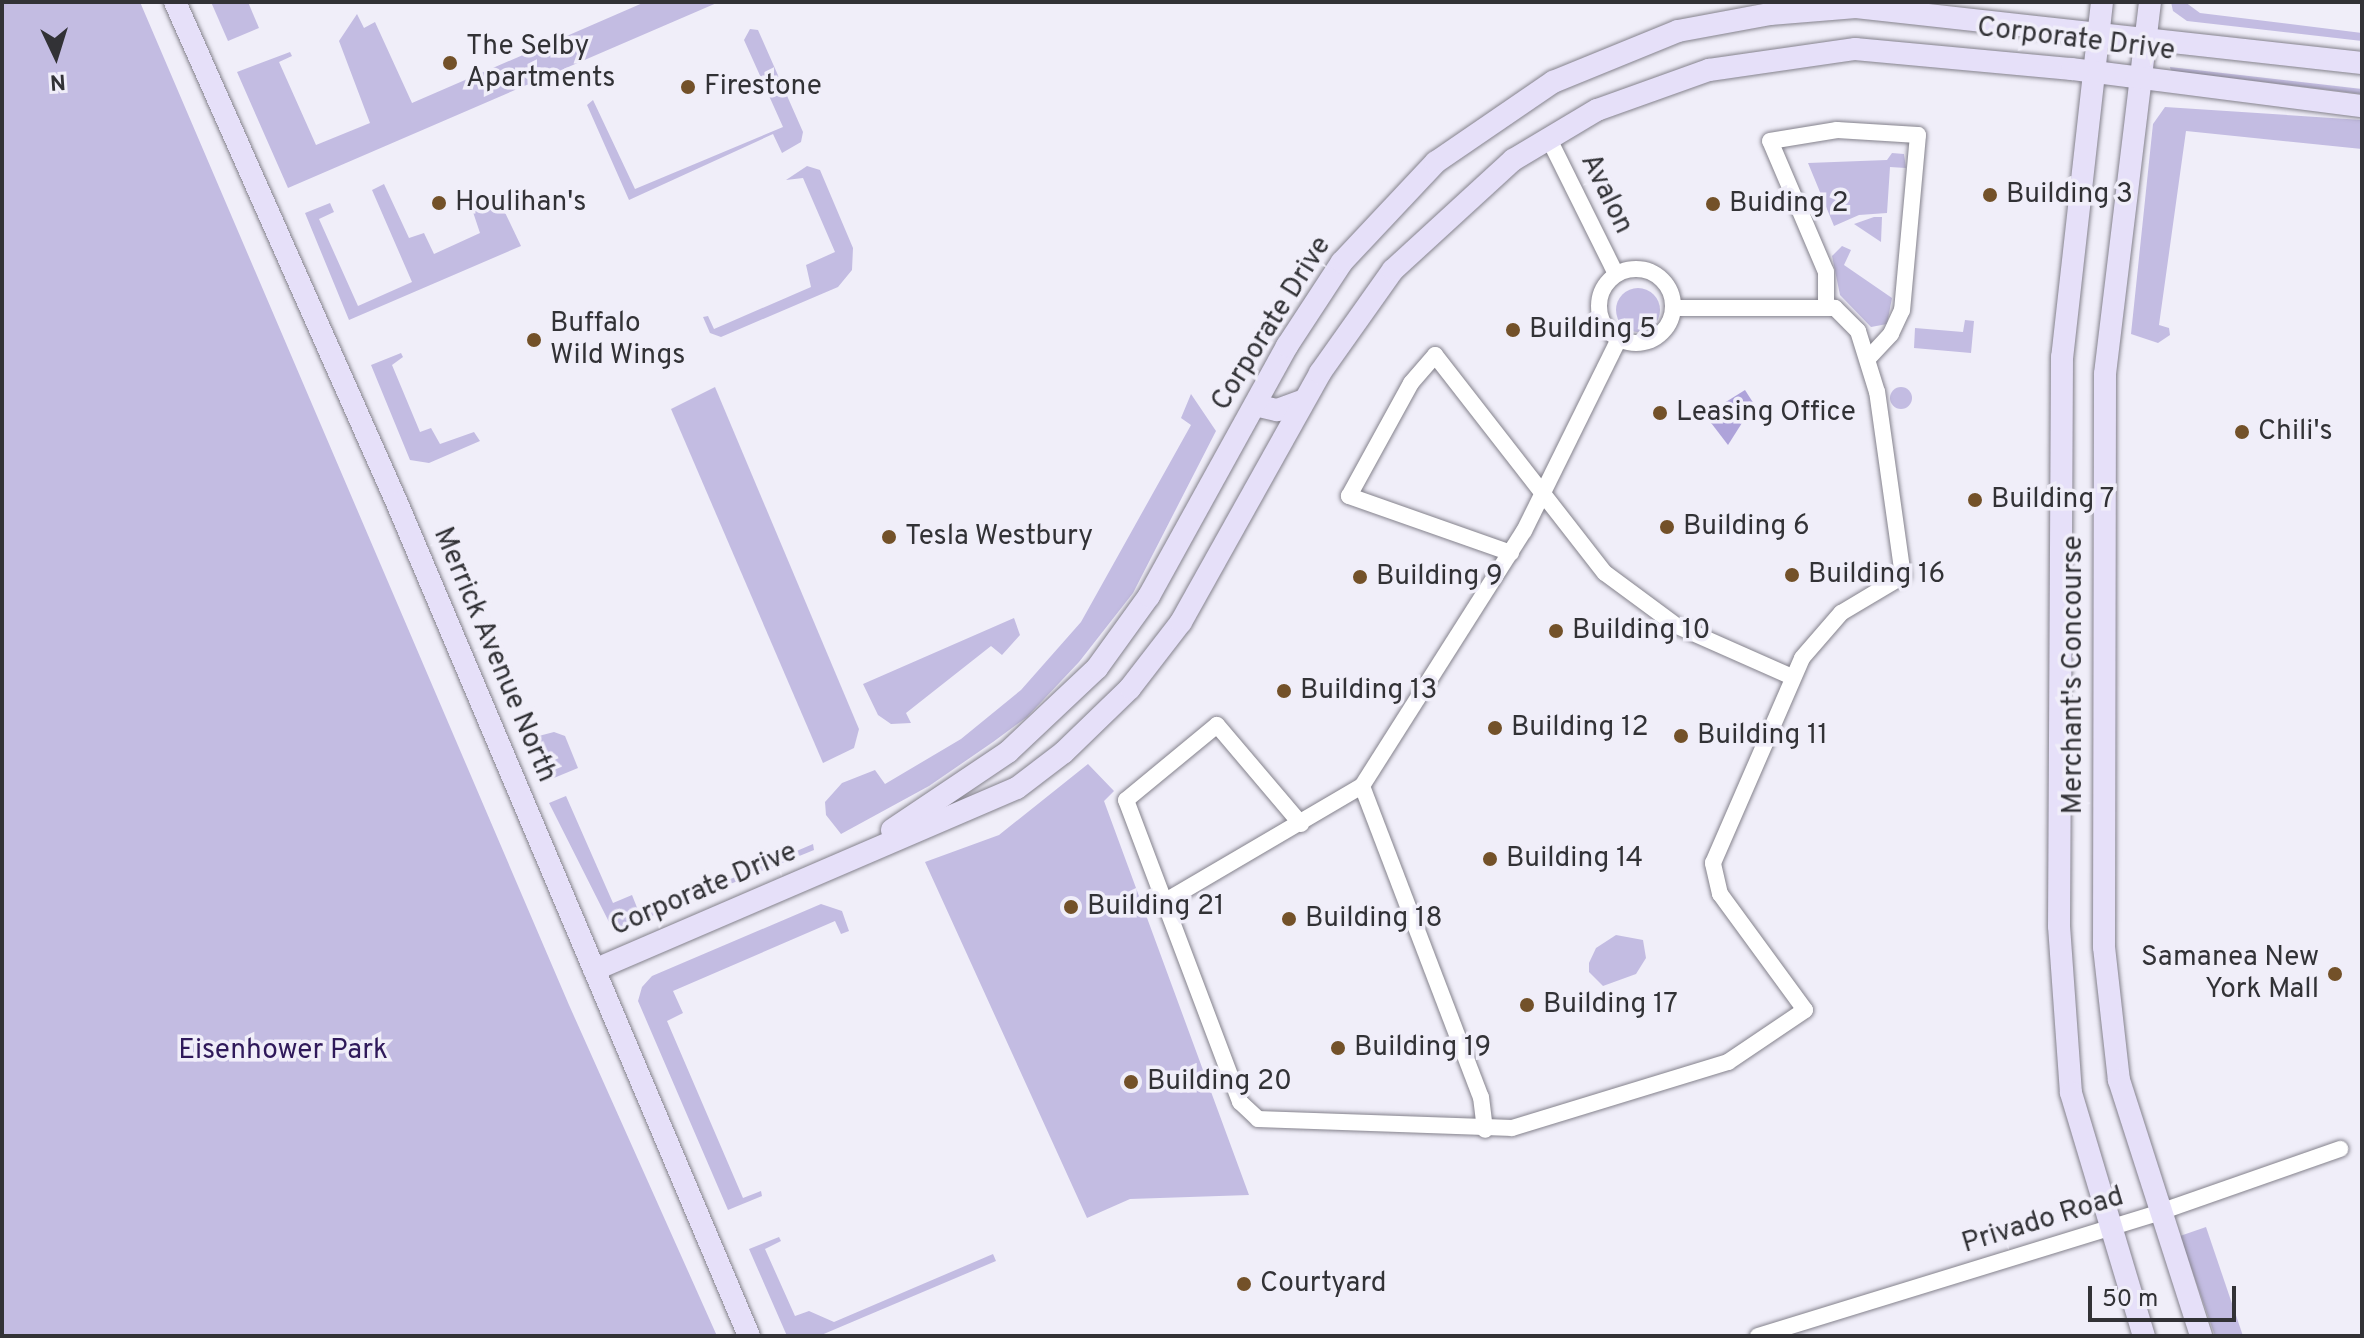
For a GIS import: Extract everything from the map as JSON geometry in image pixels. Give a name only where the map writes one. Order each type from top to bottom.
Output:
[{"type":"main road","name":"Merrick Avenue North","points":[[175,2],[397,503],[749,1336]]},
{"type":"main road","name":"Merchant's Concourse","points":[[2102,2],[2062,357],[2059,926],[2069,1082],[2144,1336]]},
{"type":"main road","name":"Merchant's Concourse","points":[[2150,2],[2105,374],[2104,913],[2107,995],[2119,1080],[2201,1336]]},
{"type":"main road","name":"Corporate Drive","points":[[837,865],[1008,752],[1097,668],[1149,596],[1324,286],[1386,210],[1464,139],[1528,96],[1579,70],[1678,31],[1828,8],[1919,10],[2362,63]]},
{"type":"main road","name":"Corporate Drive","points":[[594,970],[1017,788],[1111,707],[1181,622],[1337,345],[1393,270],[1465,200],[1548,137],[1597,110],[1675,81],[1780,56],[1879,49],[2362,106]]},
{"type":"main road","points":[[1255,405],[1277,410],[1304,400]]},
{"type":"street","points":[[1826,306],[1826,272],[1770,141],[1837,130],[1918,135],[1902,310],[1891,334],[1869,358]]},
{"type":"street","name":"Avalon","points":[[1548,137],[1616,274]]},
{"type":"street","points":[[1641,269],[1656,274],[1668,286],[1674,308],[1666,330],[1653,340],[1619,339],[1605,327],[1599,302],[1616,274],[1641,269]]},
{"type":"street","points":[[1301,824],[1217,725],[1126,800],[1240,1102],[1251,1115],[1267,1122],[1485,1130],[1524,1125],[1728,1062],[1805,1010],[1720,894],[1713,863],[1792,677],[1813,641],[1841,613],[1903,576],[1869,358],[1850,318],[1826,306],[1674,308]]},
{"type":"street","points":[[1164,902],[1362,786],[1511,553],[1619,339]]},
{"type":"street","points":[[1511,553],[1349,496],[1411,383],[1435,355],[1598,565],[1639,602],[1696,636],[1792,677]]},
{"type":"street","points":[[1362,786],[1481,1097],[1485,1130]]},
{"type":"street","name":"Privado Road","points":[[1758,1336],[2160,1212],[2340,1149]]},
{"type":"green space","name":"Eisenhower Park","points":[[2,2],[140,2],[569,1005],[717,1336],[2,1336]]},
{"type":"green space","points":[[211,2],[248,2],[259,28],[228,41]]},
{"type":"green space","points":[[645,2],[719,2],[288,188],[237,72],[290,52],[292,56],[279,62],[316,145],[370,123],[339,41],[357,14],[364,28],[375,22],[412,103]]},
{"type":"green space","points":[[2171,2],[2185,2],[2200,13],[2362,33],[2362,41],[2187,21],[2173,11]]},
{"type":"green space","points":[[750,29],[758,30],[803,132],[801,142],[782,153],[773,134],[629,200],[587,105],[593,100],[635,189],[783,127],[744,40]]},
{"type":"green space","points":[[2170,67],[2362,89],[2362,94],[2171,71]]},
{"type":"green space","points":[[2165,107],[2362,120],[2362,149],[2186,131],[2159,325],[2169,328],[2170,335],[2158,343],[2131,334],[2153,124]]},
{"type":"green space","points":[[1892,153],[1904,154],[1906,168],[1890,167],[1887,213],[1859,215],[1834,226],[1808,163],[1887,160]]},
{"type":"green space","points":[[807,166],[820,170],[853,248],[852,270],[838,287],[721,337],[710,333],[703,317],[708,316],[714,329],[811,287],[806,265],[835,252],[803,178],[786,180]]},
{"type":"green space","points":[[384,184],[409,238],[424,233],[434,254],[480,233],[473,212],[500,202],[521,246],[349,320],[305,213],[330,203],[334,212],[319,219],[358,306],[412,282],[372,190]]},
{"type":"green space","points":[[1874,217],[1882,217],[1881,242],[1854,224]]},
{"type":"green space","points":[[1842,246],[1851,250],[1844,265],[1892,298],[1887,324],[1871,327],[1840,295],[1832,256]]},
{"type":"green space","points":[[1638,288],[1654,294],[1660,310],[1654,326],[1638,332],[1622,326],[1616,310],[1622,294]]},
{"type":"green space","points":[[1965,320],[1974,321],[1971,353],[1914,348],[1915,328],[1963,332]]},
{"type":"green space","points":[[401,353],[403,357],[392,365],[420,432],[431,428],[440,444],[474,432],[480,441],[429,463],[410,460],[371,365]]},
{"type":"green space","points":[[715,387],[859,729],[854,748],[823,763],[671,409]]},
{"type":"green space","points":[[1901,387],[1909,390],[1912,398],[1909,406],[1901,409],[1893,406],[1890,398],[1893,390]]},
{"type":"green space","points":[[1191,394],[1216,431],[1133,593],[1079,662],[1027,717],[993,742],[929,786],[841,834],[826,815],[825,802],[842,783],[875,770],[885,784],[961,739],[1021,690],[1081,622],[1191,425],[1181,418]]},
{"type":"green space","points":[[1014,618],[1020,635],[1002,655],[991,646],[906,713],[911,723],[891,724],[878,715],[863,684]]},
{"type":"green space","points":[[554,732],[565,736],[578,768],[549,780],[531,738]]},
{"type":"green space","points":[[1088,764],[1114,791],[1104,801],[1249,1195],[1130,1199],[1087,1218],[925,862],[999,835]]},
{"type":"green space","points":[[566,796],[613,903],[632,895],[640,915],[620,926],[813,844],[814,850],[620,929],[611,926],[549,803]]},
{"type":"green space","points":[[821,904],[842,911],[849,931],[841,934],[835,921],[673,991],[683,1013],[667,1021],[743,1198],[761,1191],[762,1196],[728,1210],[638,1001],[642,987],[652,976]]},
{"type":"green space","points":[[1616,935],[1643,940],[1646,958],[1636,974],[1603,986],[1589,972],[1589,963],[1596,948]]},
{"type":"green space","points":[[2206,1227],[2243,1336],[2215,1336],[2180,1236]]},
{"type":"green space","points":[[779,1237],[781,1241],[765,1249],[795,1316],[809,1311],[834,1322],[993,1254],[996,1261],[819,1336],[787,1336],[749,1249]]},
{"type":"shaded area","points":[[1745,390],[1754,404],[1728,445],[1705,415]]},
{"type":"place","name":"The Selby Apartments","points":[[450,63]]},
{"type":"place","name":"Firestone","points":[[688,87]]},
{"type":"place","name":"Building 3","points":[[1990,195]]},
{"type":"place","name":"Houlihan's","points":[[439,203]]},
{"type":"place","name":"Buiding 2","points":[[1713,204]]},
{"type":"place","name":"Building 5","points":[[1513,330]]},
{"type":"place","name":"Buffalo Wild Wings","points":[[534,340]]},
{"type":"place","name":"Leasing Office","points":[[1660,413]]},
{"type":"place","name":"Chili's","points":[[2242,432]]},
{"type":"place","name":"Building 7","points":[[1975,500]]},
{"type":"place","name":"Building 6","points":[[1667,527]]},
{"type":"place","name":"Tesla Westbury","points":[[889,537]]},
{"type":"place","name":"Building 16","points":[[1792,575]]},
{"type":"place","name":"Building 9","points":[[1360,577]]},
{"type":"place","name":"Building 10","points":[[1556,631]]},
{"type":"place","name":"Building 13","points":[[1284,691]]},
{"type":"place","name":"Building 12","points":[[1495,728]]},
{"type":"place","name":"Building 11","points":[[1681,736]]},
{"type":"place","name":"Building 14","points":[[1490,859]]},
{"type":"place","name":"Building 21","points":[[1071,907]]},
{"type":"place","name":"Building 18","points":[[1289,919]]},
{"type":"place","name":"Samanea New York Mall","points":[[2335,974]]},
{"type":"place","name":"Building 17","points":[[1527,1005]]},
{"type":"place","name":"Building 19","points":[[1338,1048]]},
{"type":"place","name":"Building 20","points":[[1131,1082]]},
{"type":"place","name":"Courtyard","points":[[1244,1284]]}]
